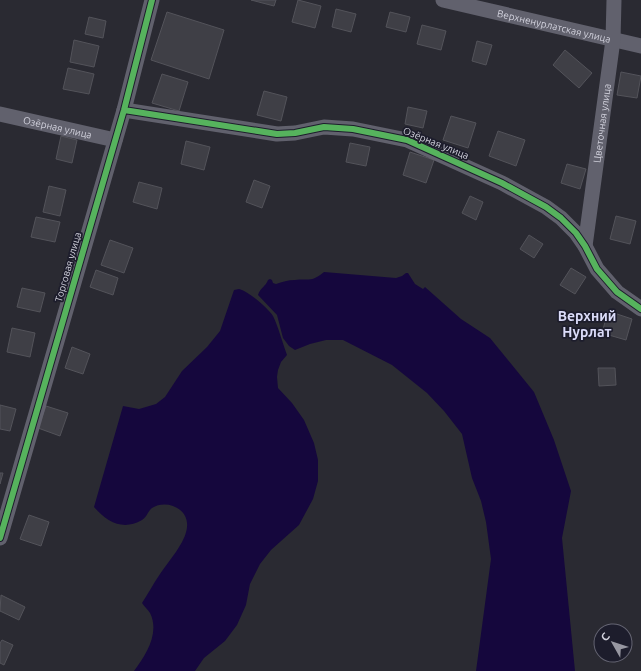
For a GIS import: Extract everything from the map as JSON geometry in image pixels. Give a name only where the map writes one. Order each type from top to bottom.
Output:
[{"type":"street","name":"Торговая улица","points":[[0,538],[124,110],[152,0]]},
{"type":"street","name":"Верхненурлатская улица","points":[[443,0],[641,46]]},
{"type":"street","name":"Цветочная улица","points":[[585,246],[613,40],[614,0]]},
{"type":"street","name":"Озёрная улица","points":[[124,110],[277,134],[295,133],[324,127],[353,129],[407,140],[502,183],[546,207],[561,218],[576,233],[585,246],[597,269],[617,292],[641,309]]},
{"type":"street","name":"Озёрная улица","points":[[0,114],[115,140]]},
{"type":"shaded area","points":[[324,272],[396,278],[408,273],[415,284],[423,289],[425,287],[461,319],[490,338],[534,392],[554,440],[571,491],[562,538],[575,671],[476,671],[491,559],[486,522],[481,501],[472,478],[462,434],[444,411],[427,393],[392,365],[343,340],[326,340],[295,350],[289,346],[283,338],[277,315],[258,295],[270,279],[276,284],[290,280],[313,279]]},
{"type":"shaded area","points":[[234,290],[243,290],[262,304],[275,320],[287,355],[281,362],[278,370],[278,388],[292,403],[304,420],[314,443],[318,460],[318,481],[313,499],[299,525],[271,550],[260,564],[250,584],[246,605],[237,625],[225,641],[204,658],[195,671],[134,671],[147,651],[153,628],[153,621],[150,613],[142,603],[180,545],[186,533],[187,520],[176,507],[164,504],[152,508],[142,520],[128,525],[122,525],[110,521],[94,507],[123,406],[139,409],[156,404],[165,397],[182,371],[207,347],[220,331]]},
{"type":"building","points":[[251,0],[276,0],[274,6]]},
{"type":"building","points":[[298,0],[321,6],[315,28],[292,22]]},
{"type":"building","points":[[336,9],[356,14],[351,32],[332,27]]},
{"type":"building","points":[[167,12],[224,30],[209,79],[151,60]]},
{"type":"building","points":[[390,12],[410,17],[406,32],[386,27]]},
{"type":"building","points":[[89,17],[106,21],[103,38],[85,34]]},
{"type":"building","points":[[422,25],[446,31],[441,50],[417,44]]},
{"type":"building","points":[[74,40],[99,46],[94,67],[70,62]]},
{"type":"building","points":[[477,41],[492,45],[486,65],[472,61]]},
{"type":"building","points":[[565,50],[592,73],[579,88],[553,65]]},
{"type":"building","points":[[68,68],[94,74],[89,94],[63,89]]},
{"type":"building","points":[[621,72],[641,76],[637,98],[617,95]]},
{"type":"building","points":[[162,74],[188,82],[179,111],[152,103]]},
{"type":"building","points":[[264,91],[287,97],[281,121],[257,115]]},
{"type":"building","points":[[408,107],[427,111],[423,128],[405,124]]},
{"type":"building","points":[[451,116],[476,123],[468,148],[443,140]]},
{"type":"building","points":[[498,131],[525,140],[516,166],[489,156]]},
{"type":"building","points":[[61,136],[77,140],[72,163],[56,159]]},
{"type":"building","points":[[186,141],[210,147],[204,170],[181,164]]},
{"type":"building","points":[[350,143],[370,147],[366,166],[346,162]]},
{"type":"building","points":[[410,152],[434,160],[426,183],[403,175]]},
{"type":"building","points":[[567,164],[586,169],[580,189],[561,183]]},
{"type":"building","points":[[254,180],[270,186],[262,208],[246,202]]},
{"type":"building","points":[[139,182],[162,188],[157,209],[133,202]]},
{"type":"building","points":[[49,186],[66,190],[60,216],[43,212]]},
{"type":"building","points":[[470,196],[483,202],[476,220],[462,213]]},
{"type":"building","points":[[616,216],[636,221],[630,244],[610,239]]},
{"type":"building","points":[[36,217],[60,222],[55,242],[31,237]]},
{"type":"building","points":[[529,235],[543,244],[534,258],[520,249]]},
{"type":"building","points":[[110,240],[133,248],[124,273],[101,265]]},
{"type":"building","points":[[571,268],[586,277],[575,294],[560,285]]},
{"type":"building","points":[[96,270],[118,278],[113,295],[90,287]]},
{"type":"building","points":[[22,288],[45,293],[40,312],[17,307]]},
{"type":"building","points":[[608,311],[632,319],[626,340],[602,333]]},
{"type":"building","points":[[12,328],[35,333],[30,357],[7,352]]},
{"type":"building","points":[[72,347],[90,354],[83,374],[65,368]]},
{"type":"building","points":[[598,368],[615,368],[616,385],[599,386]]},
{"type":"building","points":[[0,405],[16,409],[10,431],[0,429]]},
{"type":"building","points":[[46,406],[68,413],[60,436],[38,428]]},
{"type":"building","points":[[0,473],[3,473],[0,484]]},
{"type":"building","points":[[29,515],[49,522],[41,546],[20,539]]},
{"type":"building","points":[[1,595],[25,607],[19,620],[0,611]]},
{"type":"building","points":[[2,640],[13,645],[4,665],[0,663],[0,643]]},
{"type":"cycle path","points":[[0,538],[124,110],[152,0]]},
{"type":"cycle path","points":[[124,110],[277,134],[295,133],[324,127],[353,129],[407,140],[502,183],[546,207],[561,218],[576,233],[585,246],[597,269],[617,292],[641,309]]},
{"type":"district","name":"Верхний Нурлат","points":[[587,324]]}]
